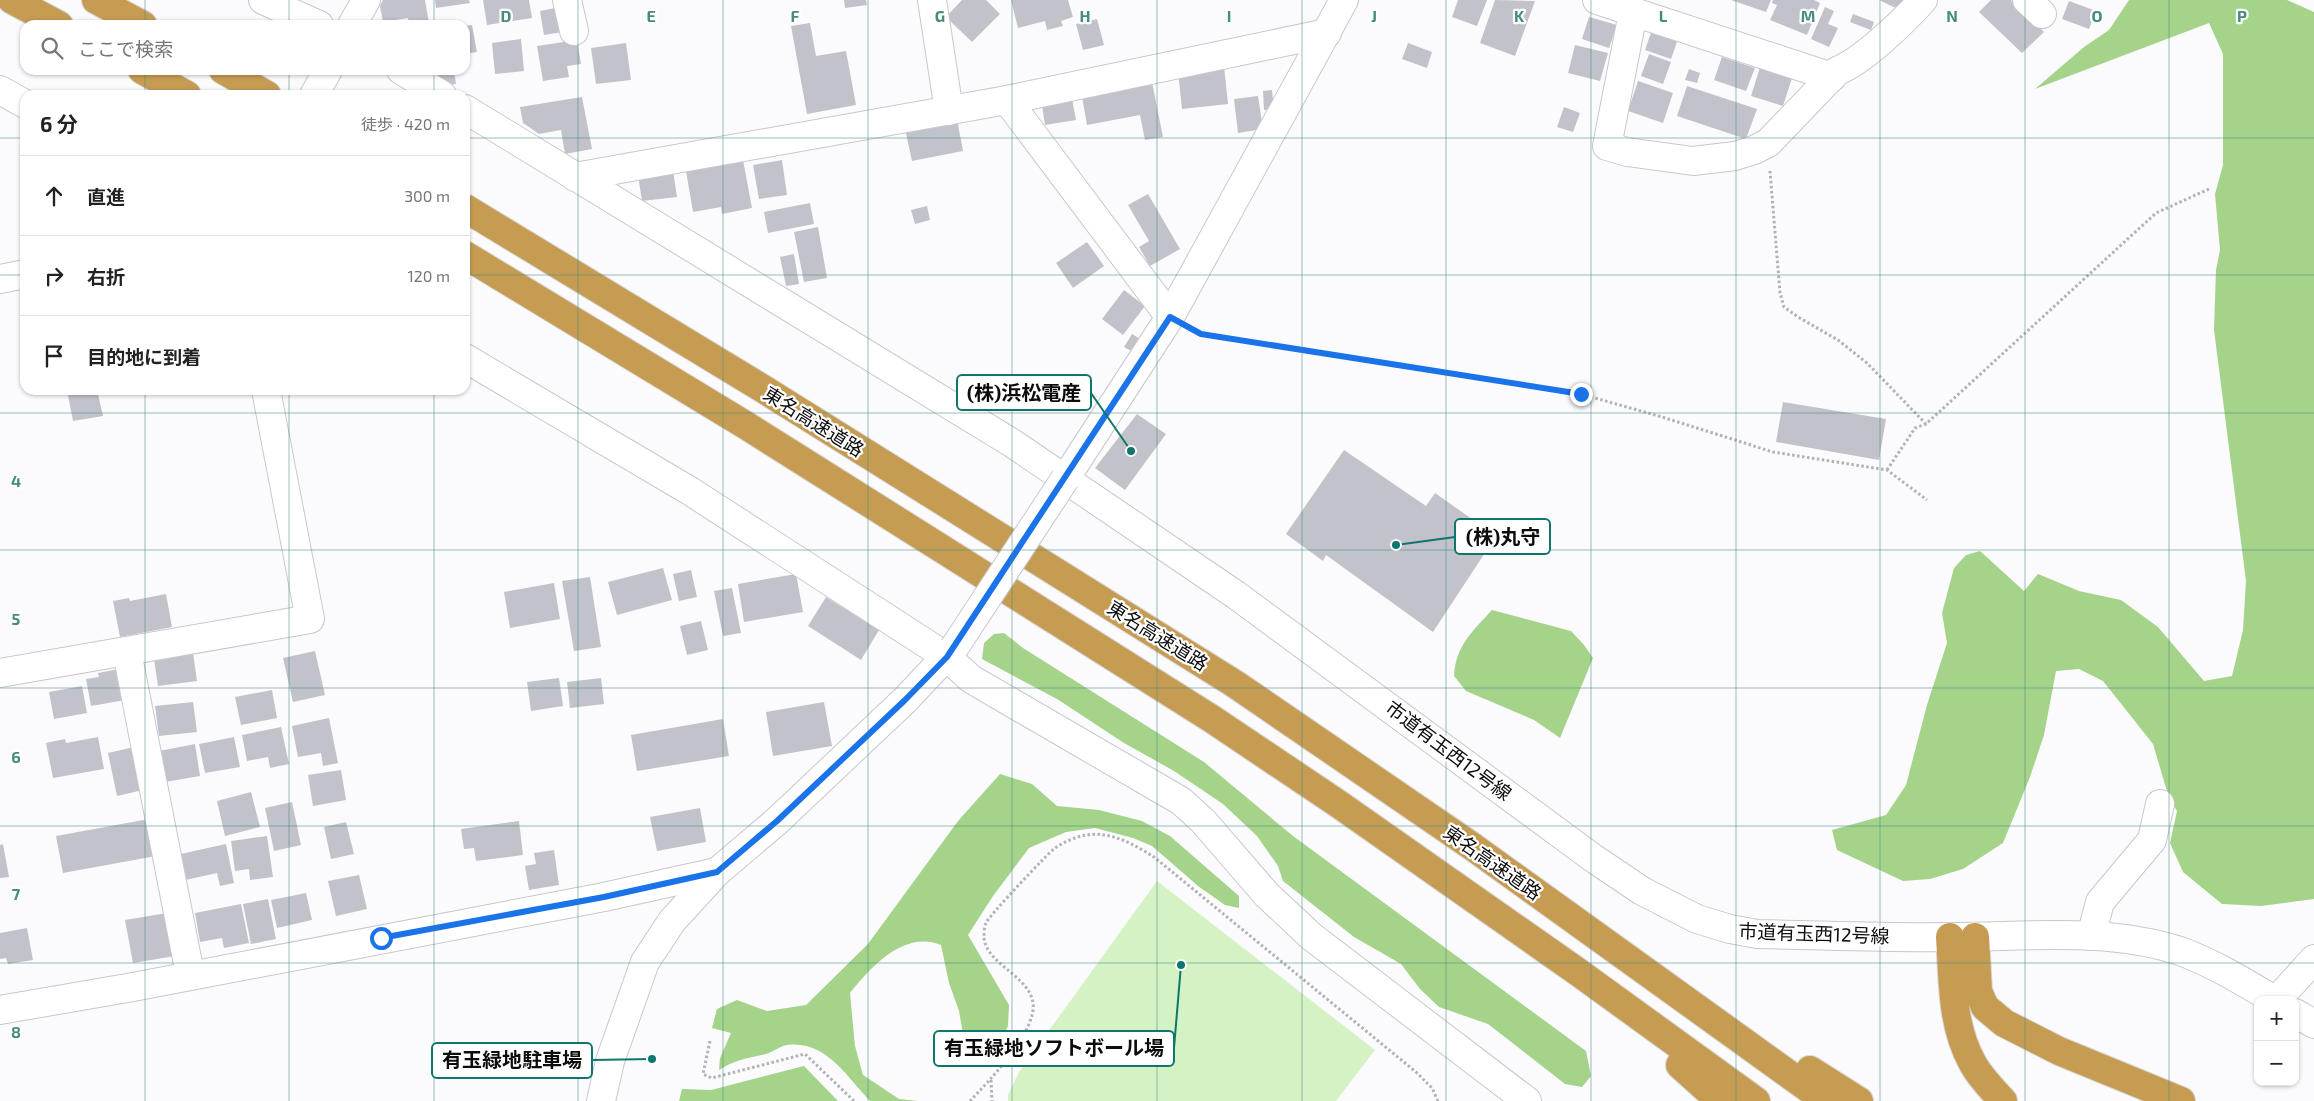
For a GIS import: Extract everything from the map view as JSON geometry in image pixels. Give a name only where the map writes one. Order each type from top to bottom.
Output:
[{"type":"highway","points":[[12,0],[49,20]]},
{"type":"highway","points":[[96,0],[134,20]]},
{"type":"highway","points":[[151,75],[178,90]]},
{"type":"highway","points":[[232,75],[258,90]]},
{"type":"highway","name":"東名高速道路","points":[[470,211],[757,385],[1235,684],[1602,938],[1826,1101]]},
{"type":"highway","name":"東名高速道路","points":[[470,258],[756,431],[1212,719],[1340,805],[1578,972],[1756,1101]]},
{"type":"highway","points":[[1962,937],[1984,1007],[2004,1023],[2059,1051],[2179,1101]]},
{"type":"highway","points":[[1962,937],[1954,1005],[1960,1033],[1972,1062],[2003,1101]]},
{"type":"highway","points":[[1602,938],[1859,1101]]},
{"type":"highway","points":[[1578,972],[1720,1101]]},
{"type":"street","points":[[263,0],[308,20]]},
{"type":"street","points":[[355,20],[366,0]]},
{"type":"street","points":[[567,0],[574,31]]},
{"type":"street","points":[[932,0],[949,111]]},
{"type":"street","points":[[600,1101],[610,1061],[645,962],[672,921],[717,872],[777,821],[905,700],[950,652],[1170,317],[1328,34],[1344,0]]},
{"type":"street","points":[[1597,0],[1832,77]]},
{"type":"street","points":[[1633,13],[1607,146],[1627,152],[1694,161],[1734,156],[1768,143],[1837,71],[1848,67],[1890,32],[1923,0]]},
{"type":"street","points":[[575,177],[1007,100],[1328,34]]},
{"type":"street","points":[[317,90],[325,75]]},
{"type":"street","points":[[409,75],[434,90]]},
{"type":"street","points":[[0,90],[20,101]]},
{"type":"street","points":[[1007,100],[1170,317]]},
{"type":"street","name":"市道有玉西12号線","points":[[470,112],[1012,442],[1236,595],[1593,858],[1668,906],[1697,919],[1730,929],[1757,934],[1962,937],[2091,936],[2148,944],[2180,951],[2213,966],[2269,996]]},
{"type":"street","points":[[0,279],[20,275]]},
{"type":"street","points":[[470,361],[690,492],[950,652],[971,678],[1192,810],[1267,895],[1312,936],[1527,1101]]},
{"type":"street","points":[[0,673],[310,620],[267,395]]},
{"type":"street","points":[[127,652],[190,974]]},
{"type":"street","points":[[2091,936],[2100,902],[2152,840],[2160,804]]},
{"type":"street","points":[[0,1010],[133,987],[190,974],[604,897],[717,872]]},
{"type":"street","points":[[2280,996],[2314,959]]},
{"type":"street","points":[[2299,1015],[2314,1024]]},
{"type":"path","points":[[1768,143],[1780,293],[1784,307],[1838,340],[1867,363],[1926,424]]},
{"type":"path","points":[[1887,470],[1915,428],[1926,424],[2156,213],[2209,189]]},
{"type":"path","points":[[1170,317],[1201,334],[1581,394],[1773,452],[1887,470],[1927,500]]},
{"type":"path","points":[[970,1101],[991,1079],[1025,1031],[1032,1015],[1033,1001],[1029,990],[996,959],[984,940],[986,922],[996,908],[1054,848],[1087,835],[1104,836],[1130,842],[1154,858],[1416,1072],[1432,1088],[1438,1101]]},
{"type":"path","points":[[710,1041],[703,1074],[712,1078],[805,1054],[854,1101]]},
{"type":"path","points":[[991,1079],[992,1101]]},
{"type":"green space","points":[[2129,0],[2287,0],[2314,12],[2314,899],[2261,906],[2222,904],[2183,872],[2170,843],[2177,811],[2169,798],[2153,744],[2103,681],[2079,669],[2056,671],[2044,735],[2030,777],[2003,843],[1963,869],[1930,879],[1903,881],[1837,850],[1832,830],[1886,815],[1906,785],[1927,705],[1947,643],[1942,613],[1954,568],[1966,555],[1980,551],[2024,591],[2038,574],[2079,591],[2121,600],[2158,627],[2204,681],[2232,676],[2243,630],[2246,581],[2214,330],[2216,270],[2220,250],[2215,194],[2223,165],[2223,54],[2209,23],[2035,89],[2084,47],[2109,30]]},
{"type":"green space","points":[[1492,610],[1571,631],[1593,658],[1560,738],[1534,720],[1466,691],[1454,676],[1458,656],[1466,640]]},
{"type":"green space","points":[[1004,633],[1023,648],[1204,762],[1293,836],[1586,1051],[1591,1076],[1582,1087],[1565,1084],[1488,1024],[1439,1007],[1420,989],[1401,964],[1354,937],[1283,881],[1278,866],[1257,836],[1223,804],[1174,771],[1124,743],[1057,699],[982,659],[984,643],[994,634]]},
{"type":"green space","points":[[1000,774],[1032,784],[1057,806],[1099,810],[1142,821],[1170,836],[1239,896],[1239,908],[1225,905],[1198,886],[1152,846],[1133,838],[1095,828],[1066,832],[1029,848],[993,896],[968,935],[1009,1005],[1008,1026],[992,1059],[982,1065],[965,1045],[959,1011],[949,983],[941,945],[927,942],[901,947],[890,954],[878,962],[850,993],[855,1046],[863,1075],[899,1099],[918,1101],[870,1101],[834,1062],[813,1048],[801,1045],[787,1045],[766,1054],[736,1061],[719,1070],[720,1058],[731,1033],[712,1028],[717,1009],[737,1000],[767,1011],[806,1005],[868,944],[958,821]]},
{"type":"green space","points":[[1157,881],[1375,1050],[1336,1101],[1008,1101],[1008,1095],[1019,1072]]},
{"type":"green space","points":[[804,1066],[838,1101],[679,1101],[682,1089],[711,1090]]},
{"type":"building","points":[[383,0],[425,0],[428,20],[408,20],[408,18],[383,20],[380,6]]},
{"type":"building","points":[[435,0],[469,0],[470,3],[436,8]]},
{"type":"building","points":[[483,0],[529,0],[532,18],[487,25]]},
{"type":"building","points":[[844,0],[866,0],[867,5],[845,8]]},
{"type":"building","points":[[962,0],[986,0],[1000,14],[972,42],[946,17]]},
{"type":"building","points":[[1011,0],[1068,0],[1073,17],[1061,21],[1063,26],[1047,30],[1045,21],[1018,28]]},
{"type":"building","points":[[1458,0],[1487,0],[1477,26],[1452,17]]},
{"type":"building","points":[[1495,0],[1535,1],[1515,56],[1480,43]]},
{"type":"building","points":[[1731,0],[1771,0],[1766,12]]},
{"type":"building","points":[[1773,0],[1814,0],[1820,3],[1807,35],[1770,20],[1777,5],[1772,3]]},
{"type":"building","points":[[1879,0],[1904,0],[1900,10]]},
{"type":"building","points":[[1991,0],[2011,0],[2044,32],[2022,53],[1979,12]]},
{"type":"building","points":[[2069,1],[2096,11],[2089,29],[2062,19]]},
{"type":"building","points":[[565,6],[569,31],[544,35],[540,11]]},
{"type":"building","points":[[1825,7],[1834,11],[1828,24],[1838,28],[1829,47],[1811,39]]},
{"type":"building","points":[[1853,14],[1874,22],[1871,30],[1850,22]]},
{"type":"building","points":[[1589,17],[1617,25],[1609,48],[1582,39]]},
{"type":"building","points":[[1097,19],[1104,45],[1083,50],[1076,24]]},
{"type":"building","points":[[810,23],[816,56],[846,51],[856,105],[807,114],[791,26]]},
{"type":"building","points":[[470,25],[472,25],[477,52],[470,53]]},
{"type":"building","points":[[1653,27],[1679,36],[1671,59],[1645,50]]},
{"type":"building","points":[[521,39],[524,71],[495,74],[492,43]]},
{"type":"building","points":[[577,40],[581,64],[567,66],[569,77],[543,81],[537,46]]},
{"type":"building","points":[[626,43],[631,80],[596,84],[591,48]]},
{"type":"building","points":[[1408,43],[1432,52],[1427,68],[1402,59]]},
{"type":"building","points":[[1575,45],[1608,53],[1600,81],[1568,73]]},
{"type":"building","points":[[1649,54],[1671,62],[1663,84],[1641,76]]},
{"type":"building","points":[[1722,57],[1755,68],[1746,91],[1714,80]]},
{"type":"building","points":[[1761,64],[1793,75],[1783,106],[1751,96]]},
{"type":"building","points":[[1224,66],[1228,104],[1182,109],[1178,71]]},
{"type":"building","points":[[1689,69],[1700,73],[1697,83],[1685,80]]},
{"type":"building","points":[[436,75],[455,75],[456,84],[446,85],[436,80]]},
{"type":"building","points":[[1151,77],[1163,137],[1145,140],[1140,115],[1087,125],[1081,91]]},
{"type":"building","points":[[1638,81],[1673,93],[1663,123],[1628,111]]},
{"type":"building","points":[[1687,86],[1757,109],[1746,139],[1677,116]]},
{"type":"building","points":[[1272,90],[1274,109],[1264,110],[1263,91]]},
{"type":"building","points":[[1071,94],[1076,120],[1045,125],[1041,99]]},
{"type":"building","points":[[1258,96],[1263,129],[1238,133],[1234,99]]},
{"type":"building","points":[[582,97],[592,149],[565,154],[561,130],[539,134],[523,123],[520,107]]},
{"type":"building","points":[[1564,107],[1580,113],[1573,132],[1557,127]]},
{"type":"building","points":[[956,114],[963,151],[912,161],[904,124]]},
{"type":"building","points":[[743,160],[752,208],[722,214],[721,207],[693,212],[686,171]]},
{"type":"building","points":[[782,160],[787,195],[759,199],[753,165]]},
{"type":"building","points":[[673,170],[677,197],[642,201],[638,175]]},
{"type":"building","points":[[1148,194],[1180,249],[1150,266],[1139,247],[1149,241],[1128,205]]},
{"type":"building","points":[[810,203],[814,224],[768,233],[764,212]]},
{"type":"building","points":[[927,206],[930,220],[915,224],[911,210]]},
{"type":"building","points":[[818,227],[827,278],[804,282],[794,232]]},
{"type":"building","points":[[1087,242],[1104,266],[1073,288],[1056,263]]},
{"type":"building","points":[[794,254],[799,284],[786,286],[780,257]]},
{"type":"building","points":[[1124,290],[1145,306],[1123,335],[1102,319]]},
{"type":"building","points":[[1132,334],[1142,340],[1135,353],[1124,347]]},
{"type":"building","points":[[68,395],[98,395],[103,416],[73,421]]},
{"type":"building","points":[[1783,402],[1886,419],[1879,460],[1776,442]]},
{"type":"building","points":[[1137,414],[1166,434],[1125,490],[1095,468]]},
{"type":"building","points":[[1344,450],[1426,506],[1435,493],[1496,536],[1433,632],[1326,555],[1323,561],[1286,534]]},
{"type":"building","points":[[663,568],[672,600],[617,615],[608,582]]},
{"type":"building","points":[[691,570],[697,597],[679,601],[673,574]]},
{"type":"building","points":[[796,574],[803,612],[744,622],[738,584]]},
{"type":"building","points":[[590,577],[601,647],[574,651],[562,581]]},
{"type":"building","points":[[554,583],[560,619],[510,628],[504,592]]},
{"type":"building","points":[[732,588],[741,633],[723,636],[714,591]]},
{"type":"building","points":[[166,594],[172,627],[120,637],[113,601],[129,598],[130,601]]},
{"type":"building","points":[[826,597],[879,630],[861,660],[808,626]]},
{"type":"building","points":[[701,621],[708,650],[687,655],[680,626]]},
{"type":"building","points":[[315,651],[325,695],[293,702],[283,658]]},
{"type":"building","points":[[193,653],[197,681],[158,686],[154,659]]},
{"type":"building","points":[[119,669],[125,700],[91,706],[86,679],[99,677],[98,673]]},
{"type":"building","points":[[559,678],[563,706],[531,711],[527,682]]},
{"type":"building","points":[[601,678],[604,704],[570,708],[567,682]]},
{"type":"building","points":[[82,686],[87,713],[54,719],[49,692]]},
{"type":"building","points":[[272,690],[277,718],[241,725],[235,697]]},
{"type":"building","points":[[193,702],[197,732],[159,736],[155,706]]},
{"type":"building","points":[[824,702],[832,746],[773,756],[766,712]]},
{"type":"building","points":[[329,718],[338,763],[323,766],[321,753],[298,757],[292,726]]},
{"type":"building","points":[[723,719],[729,756],[637,771],[631,735]]},
{"type":"building","points":[[281,727],[289,764],[270,768],[268,757],[247,761],[242,735]]},
{"type":"building","points":[[98,737],[104,769],[53,778],[46,743],[65,739],[66,743]]},
{"type":"building","points":[[234,737],[240,767],[205,773],[199,744]]},
{"type":"building","points":[[195,744],[200,776],[165,782],[159,751]]},
{"type":"building","points":[[134,747],[143,790],[117,796],[108,753]]},
{"type":"building","points":[[341,770],[346,800],[313,806],[308,775]]},
{"type":"building","points":[[251,792],[260,827],[225,836],[217,801]]},
{"type":"building","points":[[292,802],[301,845],[274,851],[265,808]]},
{"type":"building","points":[[700,808],[706,842],[657,851],[650,817]]},
{"type":"building","points":[[149,819],[156,856],[63,873],[56,836]]},
{"type":"building","points":[[519,821],[523,855],[476,861],[474,848],[464,849],[461,829]]},
{"type":"building","points":[[346,822],[354,854],[331,859],[324,827]]},
{"type":"building","points":[[267,836],[273,877],[250,880],[249,869],[235,871],[231,841]]},
{"type":"building","points":[[3,844],[9,877],[0,878],[0,845]]},
{"type":"building","points":[[226,844],[234,883],[220,886],[217,873],[181,881],[176,855]]},
{"type":"building","points":[[554,850],[559,885],[529,890],[525,866],[536,864],[534,853]]},
{"type":"building","points":[[359,875],[367,909],[336,916],[328,881]]},
{"type":"building","points":[[306,893],[312,920],[277,928],[271,900]]},
{"type":"building","points":[[268,899],[276,939],[251,944],[243,904]]},
{"type":"building","points":[[241,904],[249,943],[224,948],[222,938],[200,942],[195,913]]},
{"type":"building","points":[[167,913],[175,956],[133,963],[125,920]]},
{"type":"building","points":[[27,928],[33,960],[8,964],[6,958],[0,959],[0,933]]},
{"type":"place","name":"(株)浜松電産","points":[[1131,451]]},
{"type":"place","name":"(株)丸守","points":[[1396,545]]},
{"type":"place","name":"有玉緑地ソフトボール場","points":[[1181,965]]},
{"type":"place","name":"有玉緑地駐車場","points":[[652,1059]]},
{"type":"route","points":[[381,938],[604,897],[717,872],[777,821],[905,700],[947,657],[1170,317],[1201,334],[1581,394]]}]
